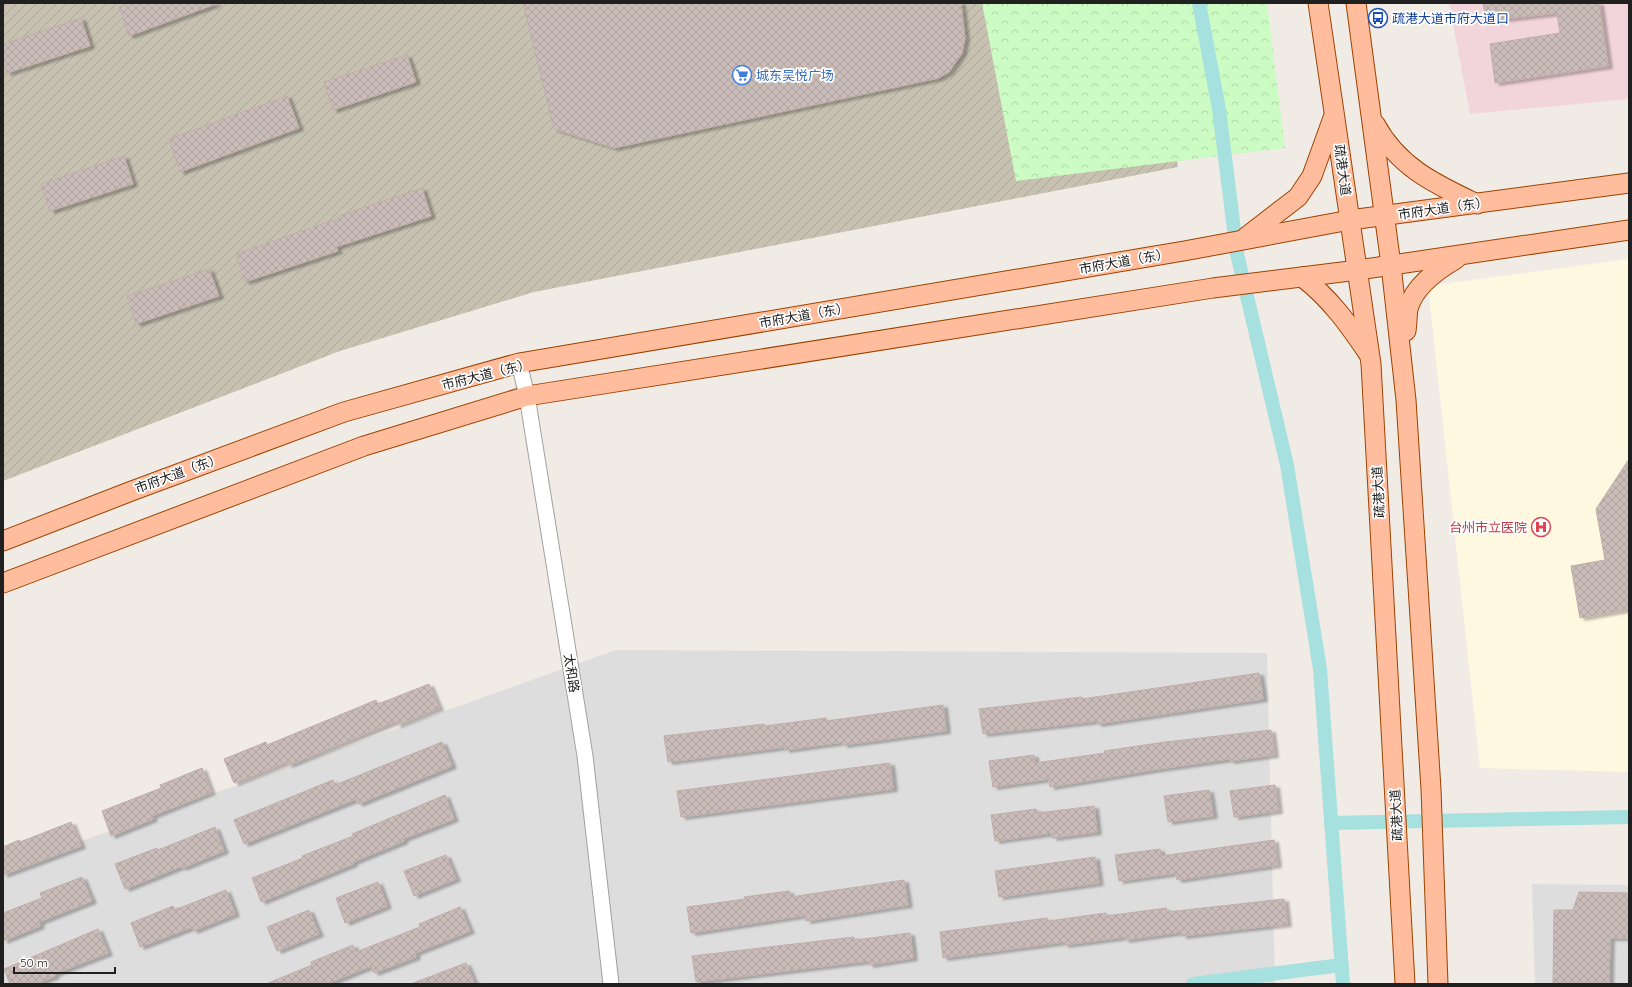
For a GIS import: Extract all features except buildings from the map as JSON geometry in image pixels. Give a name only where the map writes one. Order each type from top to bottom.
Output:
[{"type":"main road","name":"疏港大道","points":[[1318,3],[1370,356],[1405,984]]},
{"type":"main road","points":[[1356,3],[1385,216],[1402,358],[1407,416],[1431,789],[1438,984]]},
{"type":"main road","points":[[1240,241],[1256,231],[1298,197],[1312,176],[1334,112]]},
{"type":"main road","points":[[1371,117],[1382,138],[1394,153],[1411,168],[1438,186],[1477,204]]},
{"type":"main road","name":"市府大道（东）","points":[[3,541],[129,492],[344,412],[519,364],[1200,248],[1350,220],[1629,183]]},
{"type":"main road","points":[[3,583],[364,446],[527,396],[1213,288],[1358,270],[1629,230]]},
{"type":"main road","points":[[1402,358],[1408,308],[1415,294],[1437,270],[1466,254]]},
{"type":"main road","points":[[1302,277],[1316,288],[1332,305],[1348,324],[1370,356]]},
{"type":"street","name":"太和路","points":[[519,364],[527,396],[585,756],[612,984]]},
{"type":"shaded area","points":[[3,3],[1147,3],[1178,167],[534,292],[340,351],[3,481]]},
{"type":"shaded area","points":[[1449,3],[1629,3],[1629,99],[1470,114]]},
{"type":"shaded area","name":"台州市立医院","points":[[1629,259],[1629,772],[1480,768],[1428,286]]},
{"type":"shaded area","points":[[616,650],[1267,653],[1275,984],[3,984],[3,869]]},
{"type":"shaded area","points":[[1532,884],[1629,885],[1629,984],[1535,984]]},
{"type":"green space","points":[[982,3],[1267,3],[1285,148],[1016,181]]},
{"type":"waterway","points":[[1199,3],[1219,109],[1237,254],[1287,465],[1320,669],[1343,984]]},
{"type":"waterway","points":[[1331,823],[1629,817]]},
{"type":"waterway","points":[[1193,984],[1341,965]]},
{"type":"place","name":"疏港大道市府大道口","points":[[1378,18]]},
{"type":"place","name":"城东吴悦广场","points":[[742,75]]},
{"type":"place","name":"台州市立医院","points":[[1541,527]]}]
